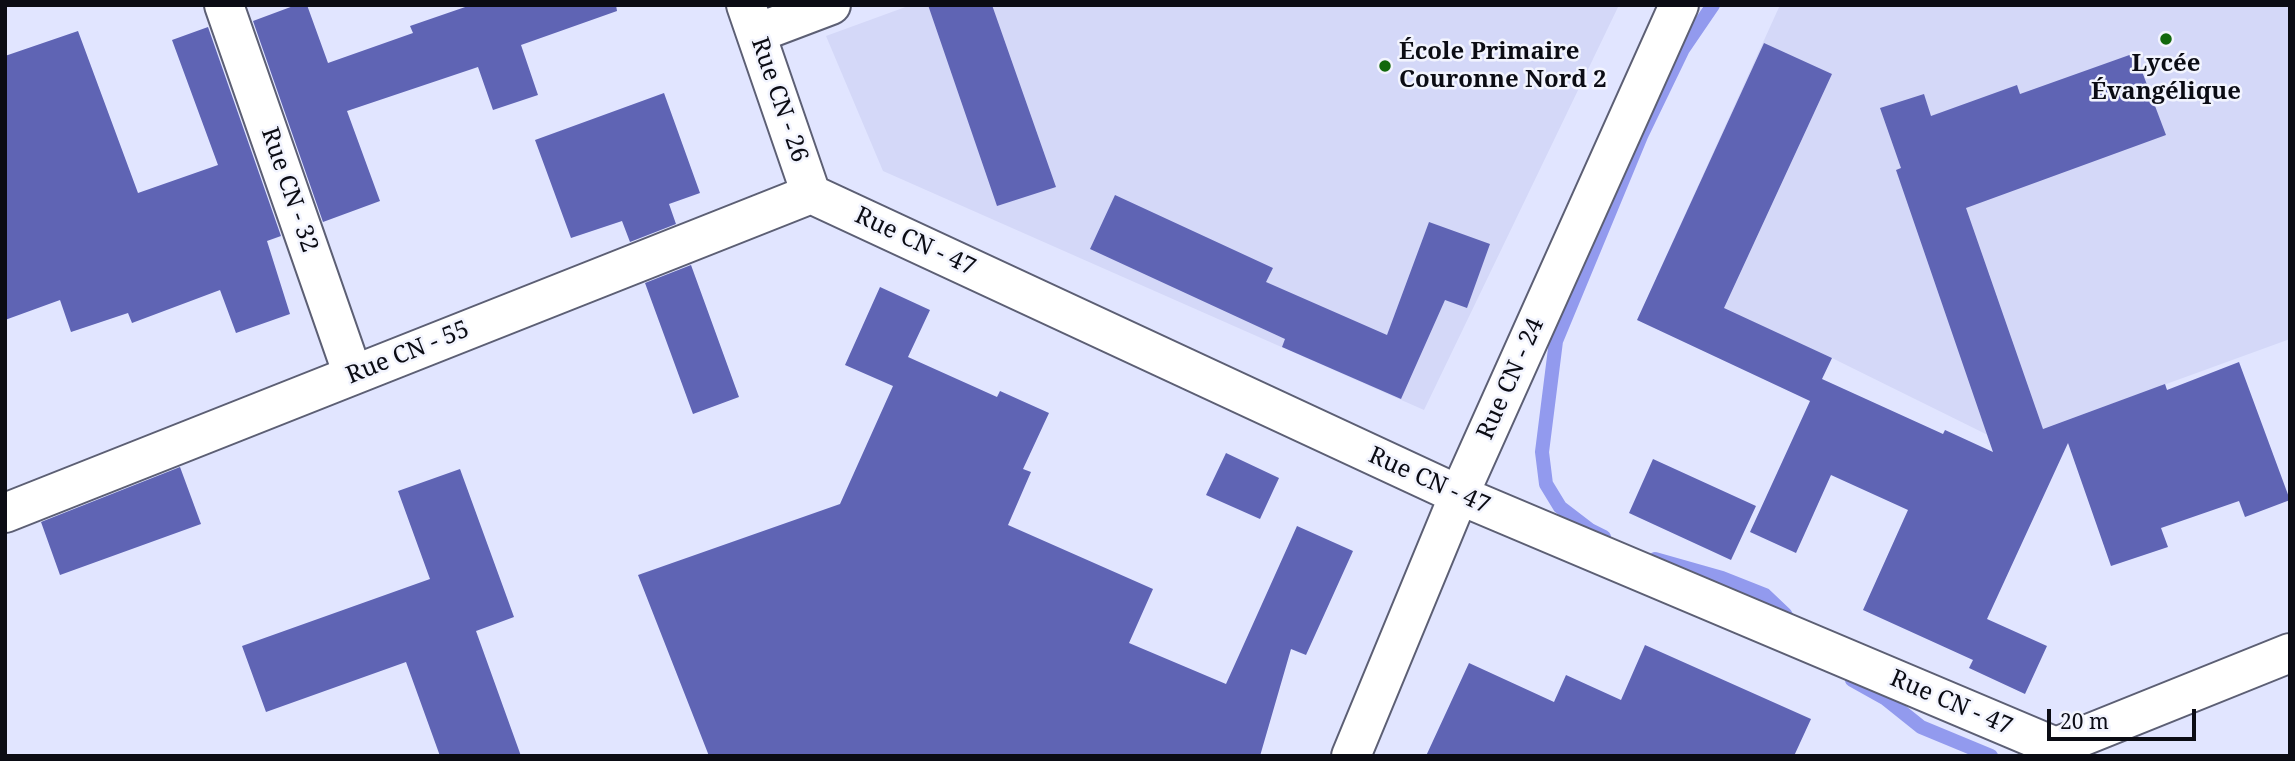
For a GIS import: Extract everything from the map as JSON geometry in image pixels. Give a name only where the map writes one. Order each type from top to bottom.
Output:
[{"type":"street","name":"Rue CN - 32","points":[[224,5],[353,375]]},
{"type":"street","points":[[752,19],[831,5]]},
{"type":"street","name":"Rue CN - 24","points":[[1351,756],[1459,495],[1679,5]]},
{"type":"street","name":"Rue CN - 26","points":[[752,19],[811,194]]},
{"type":"street","name":"Rue CN - 55","points":[[5,513],[811,194]]},
{"type":"street","name":"Rue CN - 47","points":[[811,194],[1459,495],[2058,752]]},
{"type":"street","points":[[2058,752],[2290,653]]},
{"type":"shaded area","points":[[911,5],[1619,5],[1424,410],[883,171],[826,36]]},
{"type":"shaded area","points":[[1780,5],[2290,5],[2290,339],[2004,443],[1832,358],[1656,278]]},
{"type":"building","points":[[296,5],[307,5],[328,63],[413,33],[410,26],[471,5],[616,5],[617,11],[521,45],[538,95],[493,110],[478,67],[347,111],[380,201],[323,222],[253,21]]},
{"type":"building","points":[[928,5],[992,5],[1056,187],[997,206]]},
{"type":"building","points":[[208,27],[281,236],[267,241],[290,314],[236,333],[220,290],[132,323],[128,313],[71,332],[60,300],[5,320],[5,56],[78,31],[138,193],[218,165],[172,40]]},
{"type":"building","points":[[1764,43],[1832,74],[1724,308],[1832,358],[1822,379],[1943,434],[1945,430],[1993,452],[1896,170],[1901,168],[1880,108],[1924,94],[1931,116],[2017,85],[2020,94],[2135,53],[2166,135],[1966,208],[2043,429],[2165,384],[2167,390],[2239,362],[2290,500],[2245,517],[2239,501],[2161,528],[2168,547],[2111,566],[2068,443],[1987,619],[2047,646],[2025,694],[1969,668],[1973,660],[1863,610],[1908,510],[1831,475],[1796,553],[1750,532],[1810,401],[1637,320]]},
{"type":"building","points":[[664,93],[700,193],[669,204],[676,224],[630,242],[622,221],[571,238],[535,140]]},
{"type":"building","points":[[1115,195],[1273,268],[1266,282],[1387,335],[1429,222],[1490,244],[1467,308],[1445,300],[1401,399],[1282,347],[1285,339],[1090,249]]},
{"type":"building","points":[[691,265],[739,397],[693,414],[645,283]]},
{"type":"building","points":[[880,287],[930,310],[908,357],[997,397],[1000,391],[1049,413],[1023,469],[1031,472],[1008,525],[1153,589],[1129,643],[1226,684],[1297,526],[1353,551],[1306,655],[1291,649],[1260,756],[709,756],[638,575],[840,504],[893,386],[845,365]]},
{"type":"building","points":[[1226,453],[1279,478],[1260,519],[1206,495]]},
{"type":"building","points":[[1653,459],[1756,506],[1731,560],[1629,513]]},
{"type":"building","points":[[180,467],[201,524],[60,575],[41,522]]},
{"type":"building","points":[[460,469],[514,617],[476,631],[521,756],[440,756],[406,662],[266,712],[242,646],[430,579],[398,491]]},
{"type":"building","points":[[1645,645],[1811,719],[1794,756],[1426,756],[1469,663],[1554,702],[1566,675],[1621,700]]},
{"type":"waterway","points":[[1604,537],[1590,530],[1560,507],[1546,484],[1542,452],[1556,341],[1641,136],[1683,49],[1713,5]]},
{"type":"waterway","points":[[1655,559],[1722,578],[1765,595],[1785,614],[1792,626]]},
{"type":"waterway","points":[[1852,680],[1886,699],[1921,727],[1991,756]]},
{"type":"place","name":"Lycée Évangélique","points":[[2166,39]]},
{"type":"place","name":"École Primaire Couronne Nord 2","points":[[1385,66]]}]
